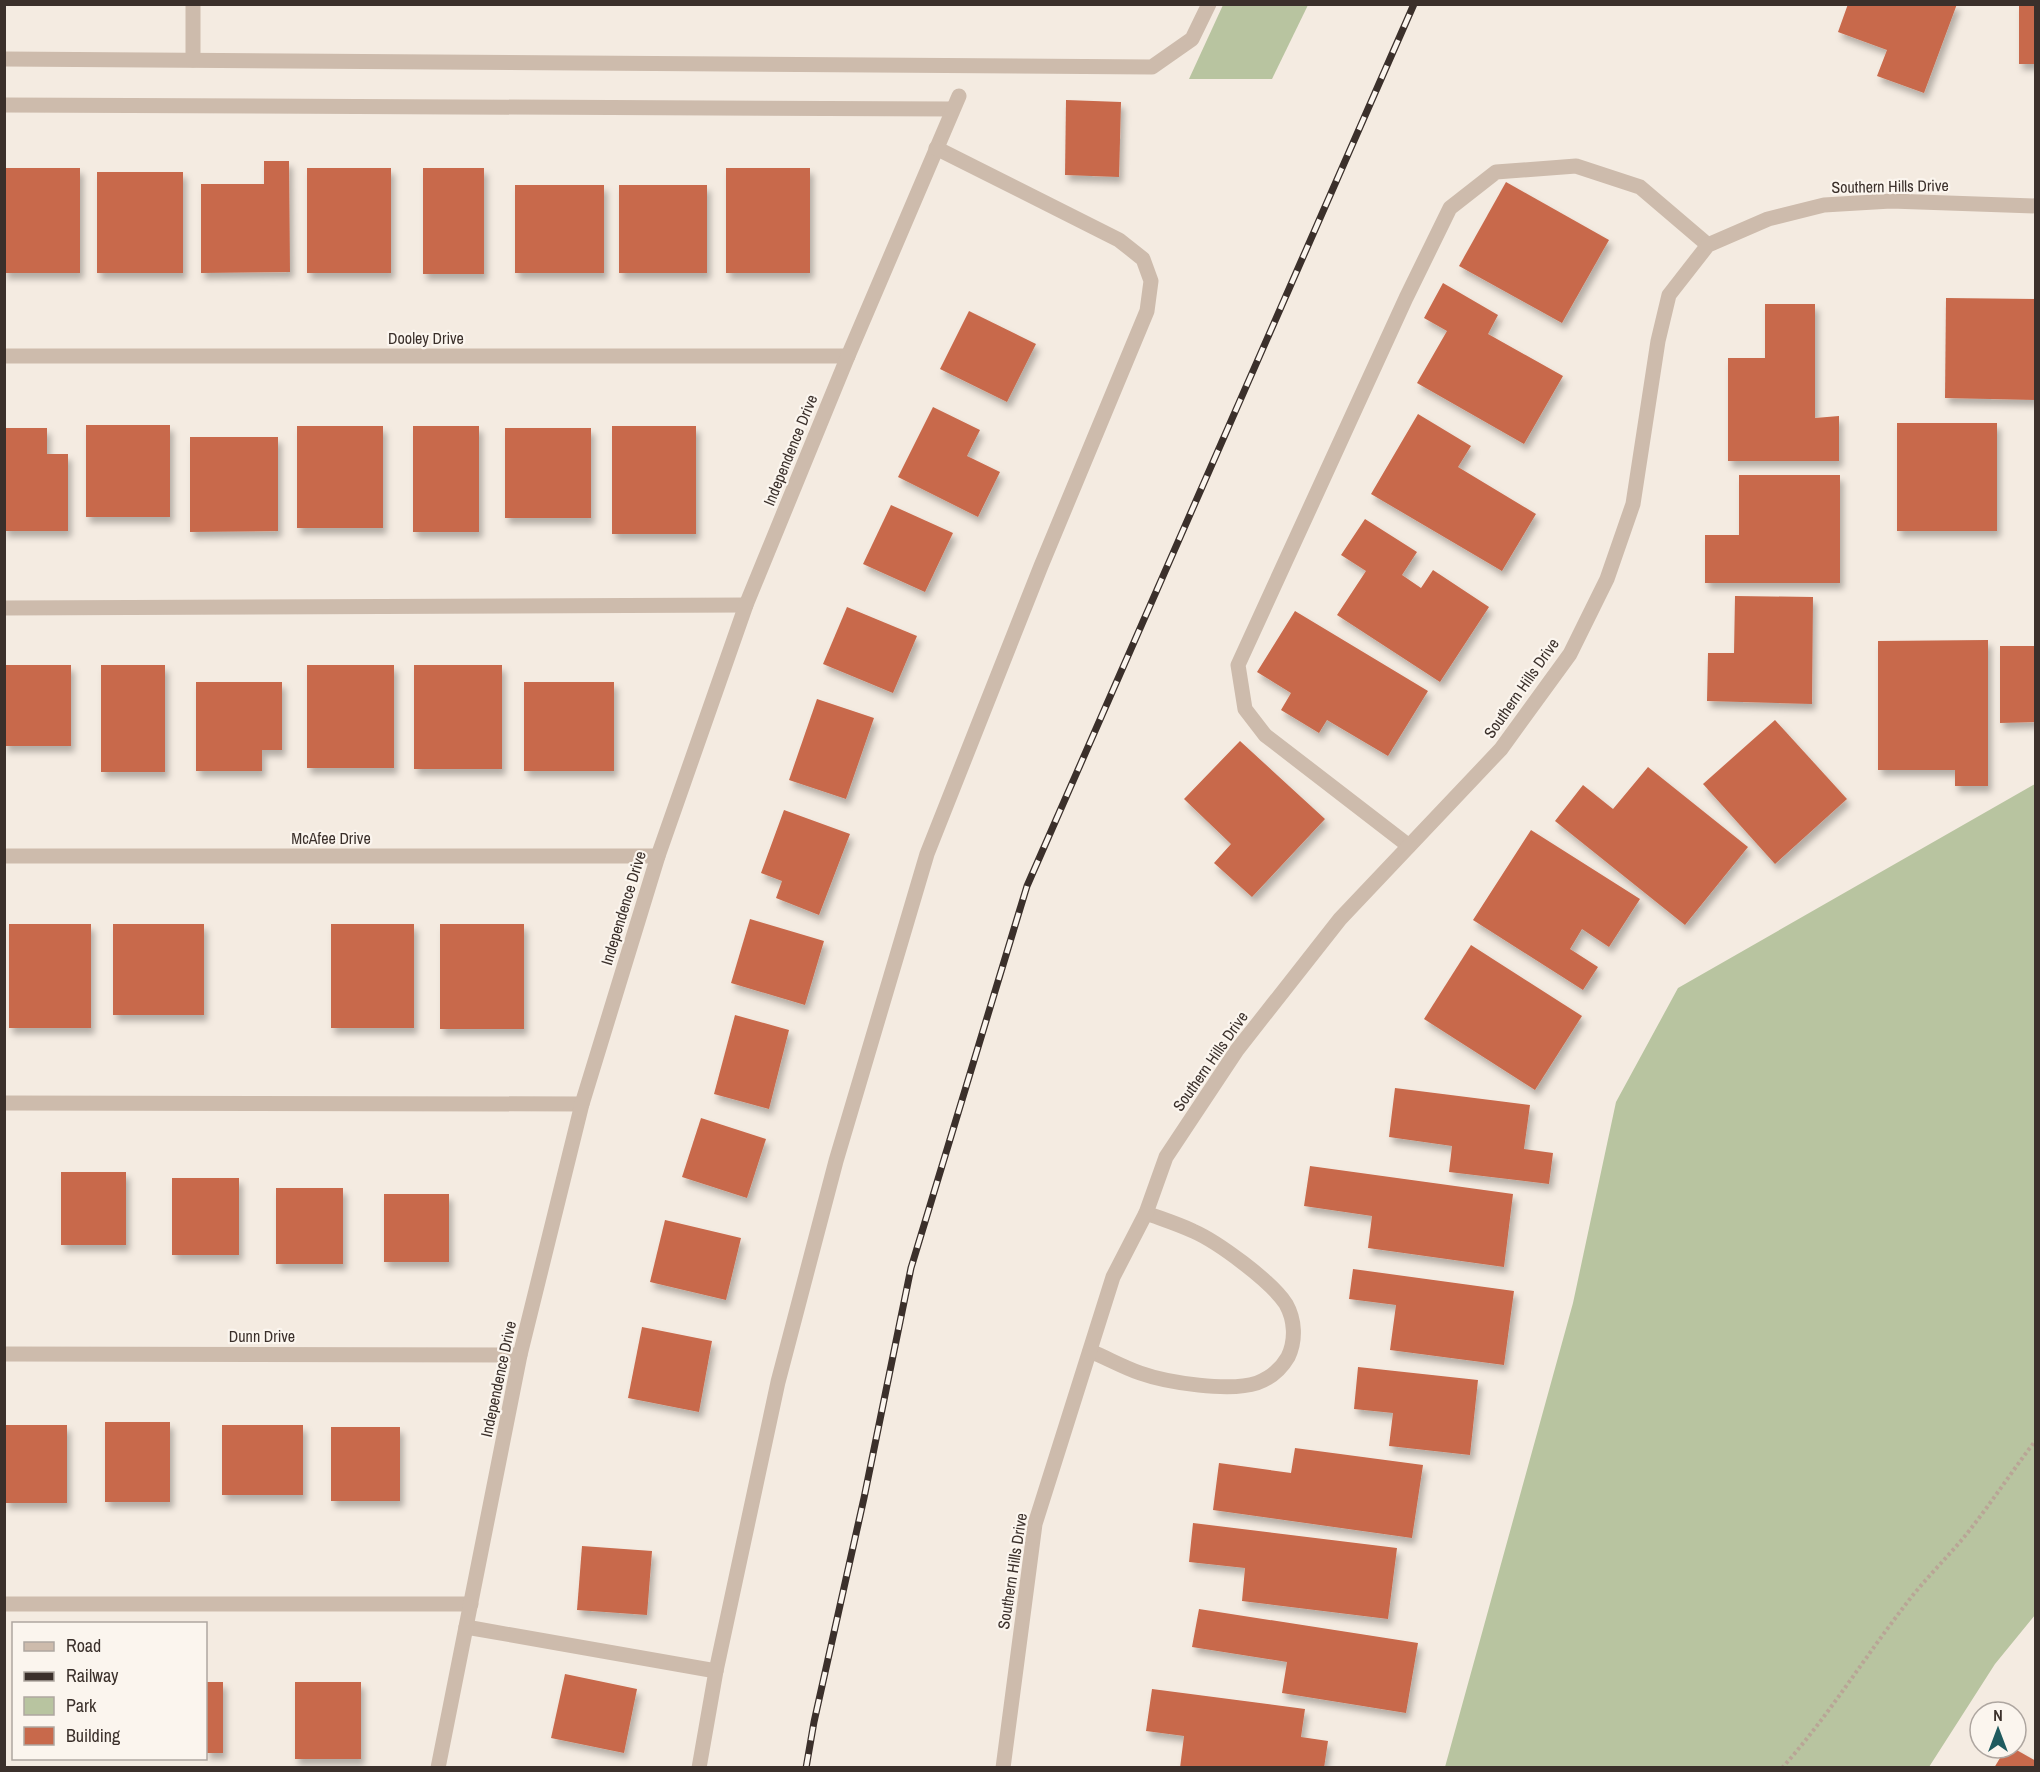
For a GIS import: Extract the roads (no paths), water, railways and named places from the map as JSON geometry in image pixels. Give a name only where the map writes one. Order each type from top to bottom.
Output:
[{"type":"street","points":[[193,4],[193,60]]},
{"type":"street","points":[[4,59],[1152,67],[1192,39],[1209,4]]},
{"type":"street","name":"Independence Drive","points":[[4,105],[956,103],[848,356],[746,605],[658,856],[582,1104],[520,1355],[438,1767]]},
{"type":"street","points":[[699,1767],[716,1671],[778,1382],[836,1161],[927,854],[1041,566],[1147,311],[1151,282],[1143,259],[1127,246],[936,148]]},
{"type":"street","points":[[1409,846],[1265,735],[1245,709],[1238,665],[1406,298],[1450,208],[1496,172],[1576,166],[1640,187],[1708,245]]},
{"type":"street","name":"Southern Hills Drive","points":[[1003,1767],[1035,1524],[1113,1277],[1146,1213],[1166,1157],[1237,1050],[1340,919],[1501,749],[1570,654],[1606,579],[1633,504],[1658,341],[1669,295],[1708,245],[1768,219],[1824,205],[1891,201],[2036,206]]},
{"type":"street","name":"Dooley Drive","points":[[4,356],[848,356]]},
{"type":"street","points":[[4,608],[746,605]]},
{"type":"street","name":"McAfee Drive","points":[[4,856],[658,856]]},
{"type":"street","points":[[4,1103],[582,1104]]},
{"type":"street","points":[[1090,1351],[1141,1374],[1175,1382],[1211,1386],[1246,1385],[1264,1380],[1279,1370],[1289,1355],[1294,1338],[1293,1320],[1280,1296],[1225,1250],[1195,1231],[1146,1213]]},
{"type":"street","name":"Dunn Drive","points":[[4,1354],[520,1355]]},
{"type":"street","points":[[4,1604],[471,1604]]},
{"type":"street","points":[[466,1627],[716,1671]]},
{"type":"railway","points":[[806,1768],[911,1268],[1027,886],[1414,4]]}]
